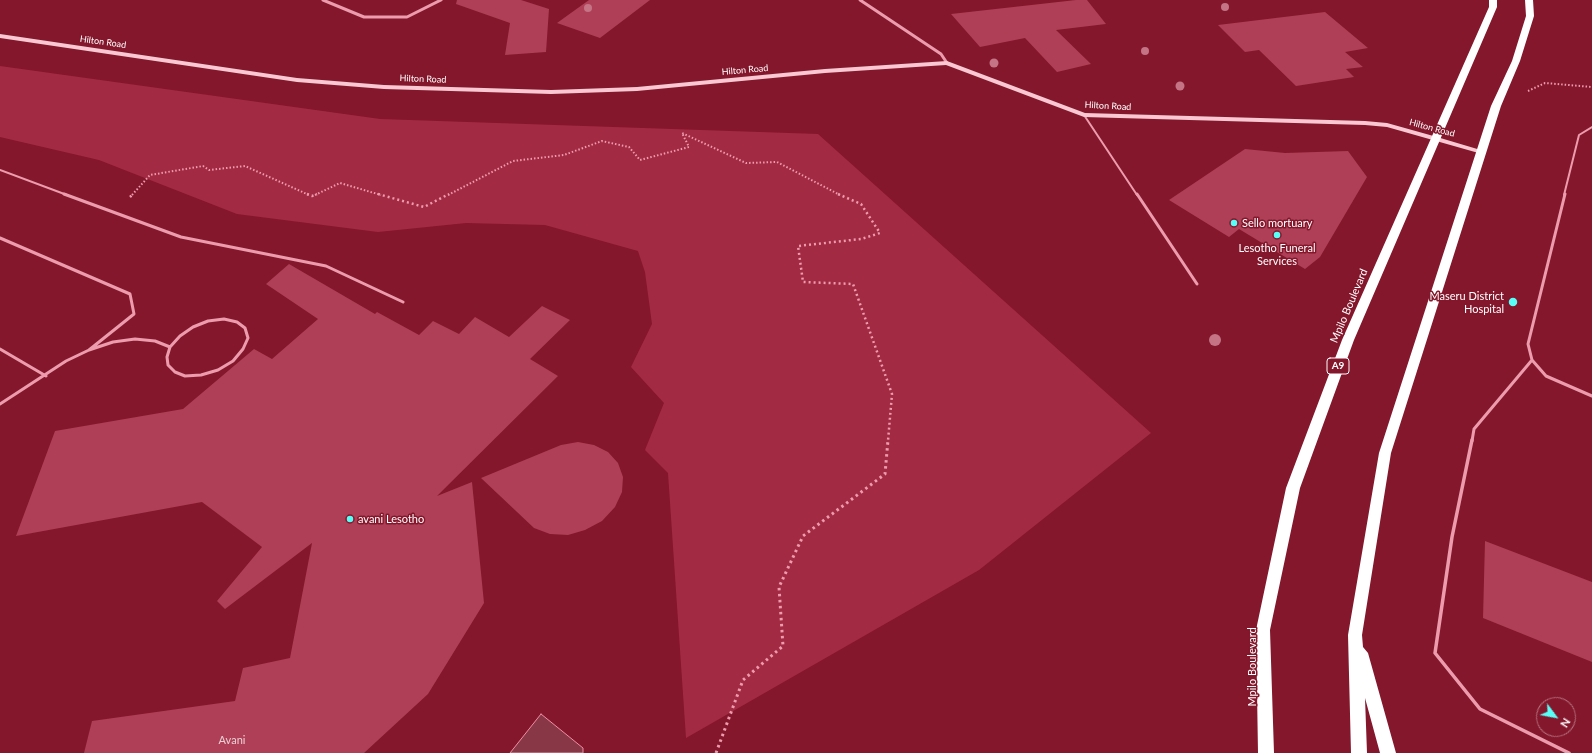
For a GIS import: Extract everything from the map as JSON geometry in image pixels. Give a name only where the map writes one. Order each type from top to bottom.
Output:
[{"type":"highway","name":"Mpilo Boulevard","points":[[1266,753],[1263,630],[1293,488],[1348,340],[1493,7],[1493,0]]},
{"type":"highway","points":[[1358,753],[1355,634],[1385,453],[1496,106],[1516,62],[1530,16],[1529,0]]},
{"type":"highway","points":[[1355,634],[1388,753]]},
{"type":"street","points":[[323,0],[364,17],[406,17],[441,0]]},
{"type":"street","points":[[860,0],[941,54],[947,63]]},
{"type":"street","name":"Hilton Road","points":[[0,36],[297,80],[384,87],[543,92],[637,89],[825,72],[947,63],[1084,115],[1365,122],[1436,138],[1482,152]]},
{"type":"lane","points":[[1084,115],[1197,284]]},
{"type":"lane","points":[[1592,127],[1579,135],[1528,344],[1532,360],[1546,376],[1592,396]]},
{"type":"lane","points":[[0,170],[181,236],[326,266],[403,302]]},
{"type":"lane","points":[[0,238],[130,294],[134,314],[89,350]]},
{"type":"lane","points":[[224,319],[237,322],[245,328],[248,338],[243,349],[233,361],[218,370],[201,375],[185,376],[174,372],[168,366],[167,357],[170,347],[180,336],[193,327],[208,321],[224,319]]},
{"type":"lane","points":[[0,404],[46,376],[66,361],[89,350],[113,342],[135,339],[155,341],[170,347]]},
{"type":"lane","points":[[0,349],[46,376]]},
{"type":"lane","points":[[1532,360],[1474,429],[1452,537],[1434,653],[1480,709],[1568,753]]},
{"type":"path","points":[[1496,106],[1545,83],[1592,87]]},
{"type":"path","points":[[144,223],[124,203],[150,175],[165,172],[203,166],[209,170],[245,166],[312,196],[340,183],[424,207],[513,161],[564,155],[602,141],[629,147],[640,160],[689,147],[682,133],[746,163],[777,162],[831,191],[861,204],[880,233],[860,239],[798,246],[803,282],[853,284],[892,394],[885,474],[803,536],[779,587],[783,646],[743,680],[716,753]]},
{"type":"shaded area","points":[[0,66],[380,119],[818,134],[1151,433],[979,570],[686,738],[668,473],[645,450],[664,403],[631,367],[652,324],[645,272],[638,251],[545,225],[466,223],[378,232],[237,214],[99,160],[0,137]]},
{"type":"shaded area","points":[[541,714],[583,748],[583,753],[510,753]]},
{"type":"building","points":[[457,0],[521,0],[549,9],[546,52],[505,55],[510,23],[456,4]]},
{"type":"building","points":[[589,0],[650,0],[600,38],[557,23]]},
{"type":"building","points":[[1087,0],[1106,24],[1056,30],[1091,64],[1057,72],[1025,38],[980,47],[951,14]]},
{"type":"building","points":[[1325,12],[1368,48],[1345,52],[1363,67],[1346,69],[1354,77],[1296,86],[1259,50],[1245,52],[1218,25]]},
{"type":"building","points":[[1245,149],[1285,153],[1348,151],[1367,177],[1320,257],[1305,269],[1239,229],[1229,237],[1169,200]]},
{"type":"building","name":"avani Lesotho","points":[[289,264],[375,314],[377,312],[419,335],[433,321],[459,334],[475,317],[509,337],[542,306],[570,320],[530,359],[558,376],[437,496],[472,482],[484,603],[428,694],[364,753],[84,753],[92,721],[235,701],[243,668],[290,658],[312,543],[225,609],[217,601],[262,547],[202,502],[16,536],[55,431],[183,409],[254,349],[272,359],[318,319],[266,284]]},
{"type":"building","points":[[578,442],[594,445],[608,452],[618,463],[623,477],[622,492],[615,507],[602,521],[585,530],[568,535],[550,534],[534,528],[481,478],[561,445]]},
{"type":"building","points":[[1485,541],[1592,582],[1592,662],[1483,618]]},
{"type":"place","name":"Sello mortuary","points":[[1234,223]]},
{"type":"place","name":"Lesotho Funeral Services","points":[[1277,235]]},
{"type":"place","name":"Maseru District Hospital","points":[[1513,302]]},
{"type":"place","name":"avani Lesotho","points":[[350,519]]}]
